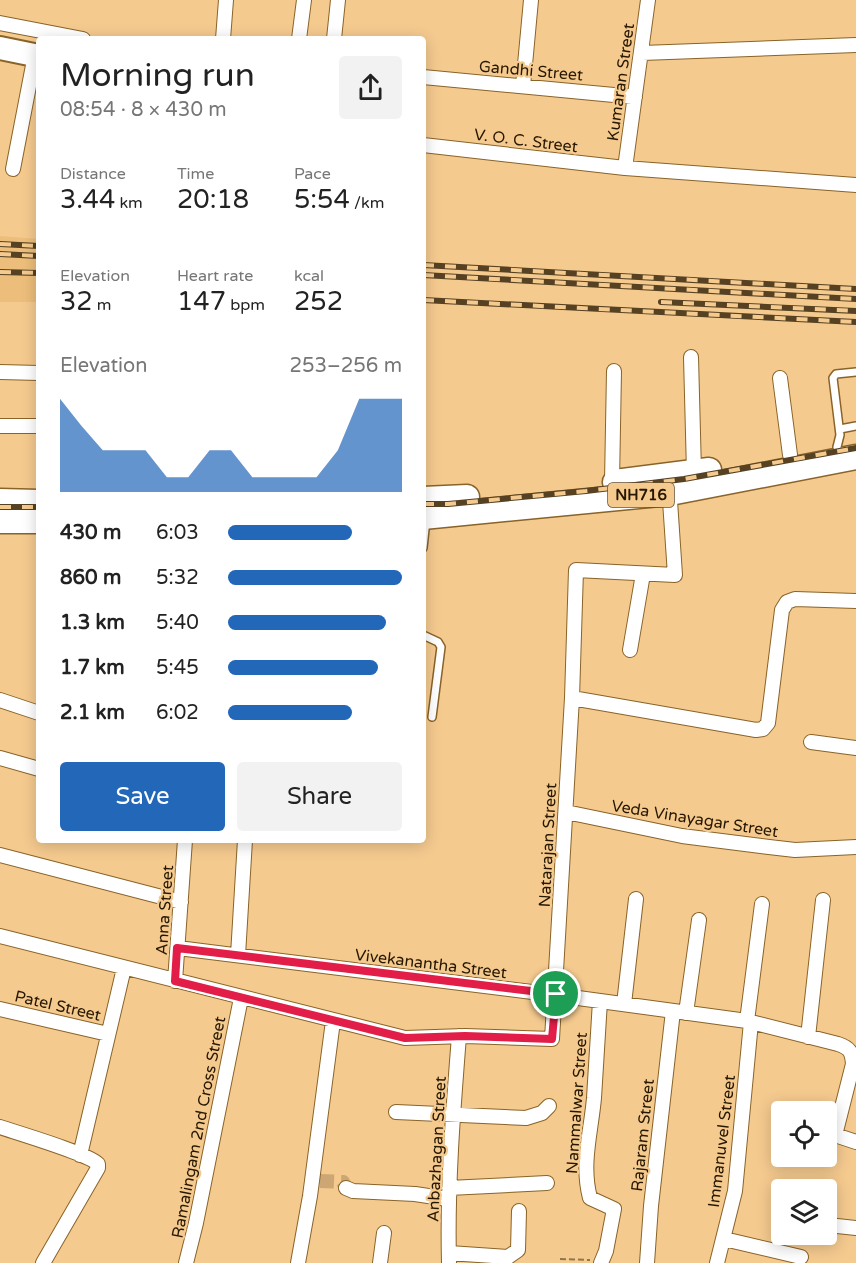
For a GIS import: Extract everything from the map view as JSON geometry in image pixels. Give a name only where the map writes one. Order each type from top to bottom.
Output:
[{"type":"highway","points":[[426,508],[451,499],[612,482],[669,484],[694,472],[847,444]]},
{"type":"highway","name":"NH716","points":[[426,508],[669,484],[847,444]]},
{"type":"main road","points":[[0,34],[36,50]]},
{"type":"main road","points":[[0,48],[36,51]]},
{"type":"street","points":[[223,36],[226,0]]},
{"type":"street","points":[[299,36],[303,0]]},
{"type":"street","points":[[334,36],[338,0]]},
{"type":"street","points":[[523,86],[531,0]]},
{"type":"street","name":"Kumaran Street","points":[[625,168],[648,0]]},
{"type":"street","points":[[0,23],[67,36]]},
{"type":"street","points":[[642,52],[856,45]]},
{"type":"street","points":[[13,169],[36,60]]},
{"type":"street","name":"Gandhi Street","points":[[426,77],[635,97]]},
{"type":"street","name":"V. O. C. Street","points":[[426,145],[625,168],[856,185]]},
{"type":"street","points":[[691,357],[694,472]]},
{"type":"street","points":[[612,482],[614,371]]},
{"type":"street","points":[[0,372],[36,373]]},
{"type":"street","points":[[780,378],[790,455]]},
{"type":"street","points":[[0,426],[36,426]]},
{"type":"street","points":[[630,650],[643,574],[675,575],[669,484]]},
{"type":"street","name":"Natarajan Street","points":[[459,1036],[552,1039],[572,698],[576,570],[643,574]]},
{"type":"street","points":[[572,698],[756,730],[763,729],[768,723],[782,610],[787,602],[795,599],[856,601]]},
{"type":"street","points":[[0,700],[36,711]]},
{"type":"street","points":[[811,742],[856,748]]},
{"type":"street","points":[[0,758],[36,768]]},
{"type":"street","name":"Veda Vinayagar Street","points":[[566,812],[682,836],[769,847],[795,850],[856,847]]},
{"type":"street","name":"Anna Street","points":[[175,981],[185,843]]},
{"type":"street","points":[[238,955],[245,843]]},
{"type":"street","points":[[0,855],[181,902]]},
{"type":"street","points":[[624,1004],[636,899]]},
{"type":"street","points":[[808,1037],[823,900]]},
{"type":"street","name":"Immanuvel Street","points":[[717,1263],[735,1191],[749,1022],[762,904]]},
{"type":"street","name":"Rajaram Street","points":[[647,1263],[651,1206],[679,1012],[699,920]]},
{"type":"street","points":[[0,936],[405,1038],[459,1036]]},
{"type":"street","name":"Vivekanantha Street","points":[[177,948],[556,994],[749,1022],[846,1046],[852,1053],[853,1064],[835,1135],[856,1142]]},
{"type":"street","points":[[80,1155],[124,968]]},
{"type":"street","name":"Ramalingam 2nd Cross Street","points":[[186,1263],[241,998]]},
{"type":"street","name":"Nammalwar Street","points":[[600,1001],[594,1099],[585,1164],[590,1198],[614,1209],[602,1262]]},
{"type":"street","name":"Patel Street","points":[[0,1009],[108,1035]]},
{"type":"street","points":[[298,1263],[316,1181],[333,1020]]},
{"type":"street","name":"Anbazhagan Street","points":[[449,1258],[452,1114],[459,1036]]},
{"type":"street","points":[[396,1112],[526,1118],[542,1113],[549,1106]]},
{"type":"street","points":[[3,1132],[80,1155],[98,1164],[98,1168],[43,1263]]},
{"type":"street","points":[[346,1188],[365,1193],[449,1194],[547,1183]]},
{"type":"street","points":[[449,1258],[508,1257],[514,1254],[518,1250],[519,1211]]},
{"type":"street","points":[[837,1225],[856,1228]]},
{"type":"street","points":[[380,1263],[384,1233]]},
{"type":"street","points":[[724,1239],[801,1257]]},
{"type":"lane","points":[[847,444],[833,378],[836,374],[856,372]]},
{"type":"lane","points":[[847,444],[856,426]]},
{"type":"lane","points":[[426,636],[438,642],[441,647],[432,717]]},
{"type":"path","points":[[560,1259],[602,1262]]},
{"type":"shaded area","points":[[0,236],[36,239],[36,302],[0,302]]},
{"type":"tunnel","points":[[320,1181],[343,1182],[346,1188]]},
{"type":"railway","points":[[0,244],[36,246]]},
{"type":"railway","points":[[0,254],[36,256]]},
{"type":"railway","points":[[426,265],[856,289]]},
{"type":"railway","points":[[0,272],[36,273]]},
{"type":"railway","points":[[426,275],[856,299]]},
{"type":"railway","points":[[426,300],[856,322]]},
{"type":"railway","points":[[661,302],[856,311]]},
{"type":"railway","points":[[426,504],[586,491],[684,479],[856,448]]},
{"type":"railway","points":[[0,507],[36,507]]},
{"type":"route","points":[[177,948],[397,975],[556,994],[552,1039],[465,1036],[405,1038],[175,981],[177,948]]}]
